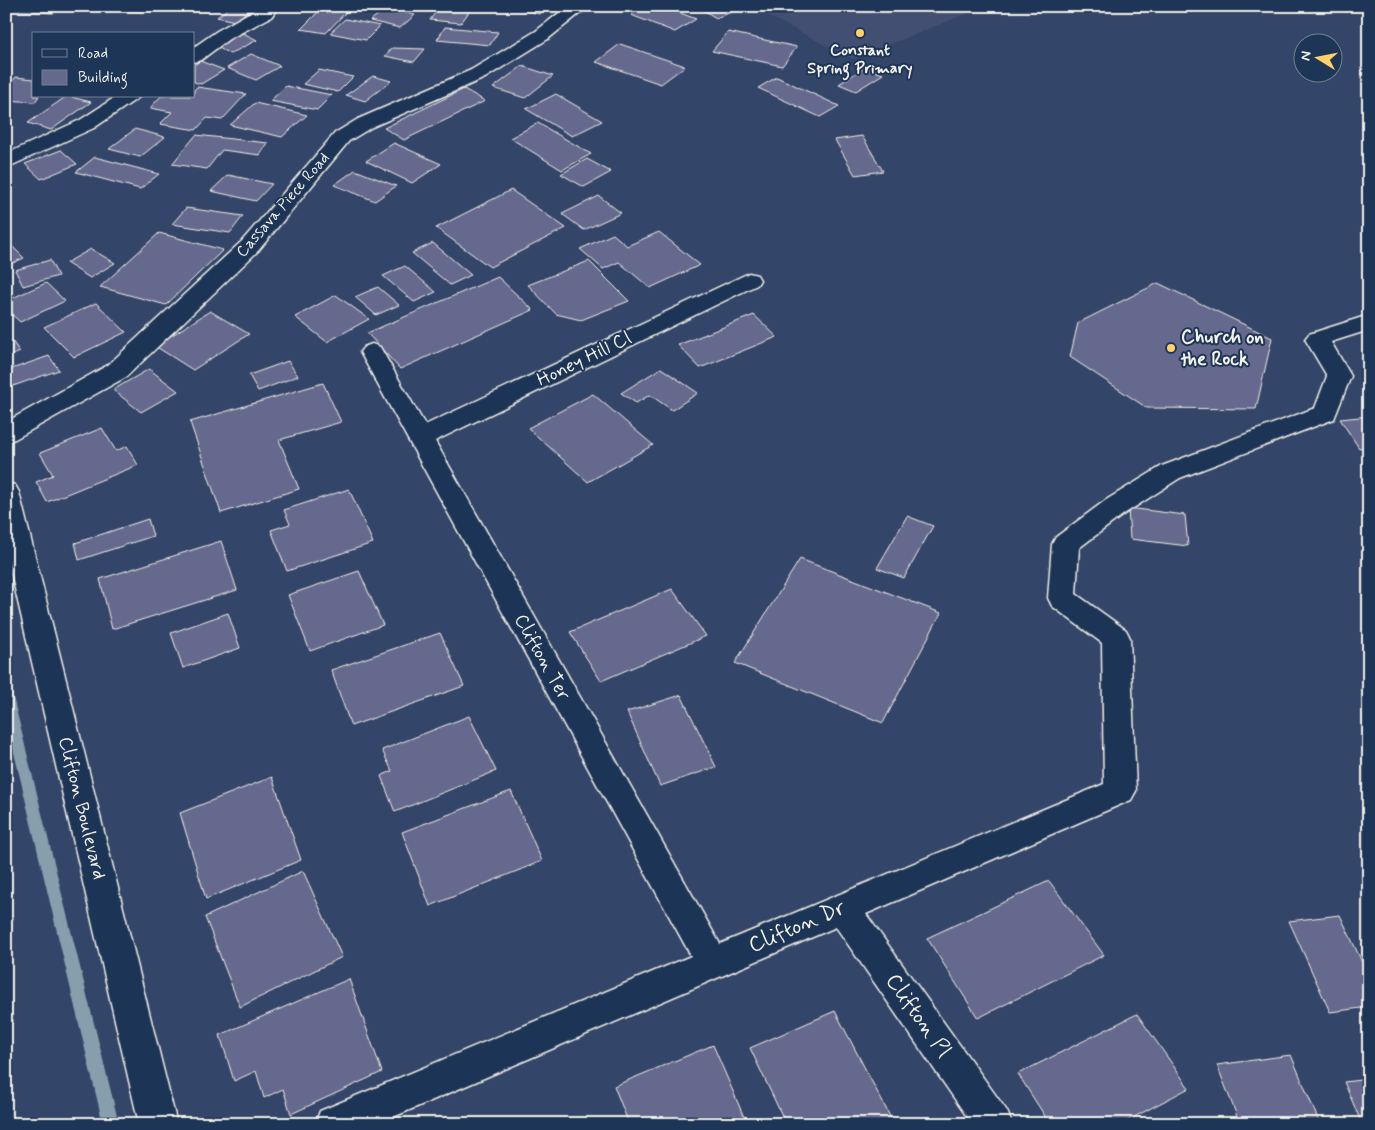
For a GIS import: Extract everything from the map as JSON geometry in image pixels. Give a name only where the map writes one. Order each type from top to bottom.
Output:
[{"type":"street","points":[[195,55],[223,35],[265,13],[270,6]]},
{"type":"street","name":"Cassava Piece Road","points":[[6,433],[116,371],[250,246],[342,136],[365,123],[478,74],[542,35],[580,6]]},
{"type":"street","points":[[6,162],[87,124],[128,98]]},
{"type":"street","name":"Honey Hill Cl","points":[[420,438],[749,280]]},
{"type":"street","name":"Clifton Dr","points":[[333,1124],[712,962],[1120,791],[1116,638],[1062,598],[1066,544],[1115,507],[1171,472],[1325,414],[1339,376],[1317,339],[1369,322]]},
{"type":"street","name":"Clifton Ter","points":[[372,352],[712,962]]},
{"type":"street","name":"Clifton Boulevard","points":[[6,492],[158,1124]]},
{"type":"street","name":"Clifton Pl","points":[[842,908],[994,1124]]},
{"type":"shaded area","name":"Constant Spring Primary","points":[[748,6],[986,6],[853,59]]},
{"type":"building","points":[[22,6],[59,6],[54,13],[18,11]]},
{"type":"building","points":[[99,6],[148,6],[144,12],[96,9]]},
{"type":"building","points":[[231,6],[254,6],[235,21],[217,17]]},
{"type":"building","points":[[440,6],[471,9],[461,23],[430,20]]},
{"type":"building","points":[[513,6],[550,6],[539,14]]},
{"type":"building","points":[[645,6],[662,6],[696,19],[675,32],[631,15]]},
{"type":"building","points":[[697,6],[731,6],[737,10],[716,18]]},
{"type":"building","points":[[322,8],[346,12],[326,33],[301,29]]},
{"type":"building","points":[[386,8],[415,15],[400,28],[370,21]]},
{"type":"building","points":[[345,19],[380,26],[366,40],[330,33]]},
{"type":"building","points":[[445,27],[498,32],[490,45],[437,40]]},
{"type":"building","points":[[728,32],[797,47],[782,66],[712,51]]},
{"type":"building","points":[[243,33],[257,40],[230,54],[215,46]]},
{"type":"building","points":[[620,44],[685,66],[661,84],[596,62]]},
{"type":"building","points":[[392,48],[425,49],[414,62],[385,56]]},
{"type":"building","points":[[251,54],[280,66],[256,80],[227,68]]},
{"type":"building","points":[[200,61],[224,70],[201,84],[195,82],[195,64]]},
{"type":"building","points":[[522,66],[553,76],[525,98],[493,88]]},
{"type":"building","points":[[865,67],[883,74],[856,91],[839,84]]},
{"type":"building","points":[[319,70],[353,77],[338,92],[303,84]]},
{"type":"building","points":[[373,76],[391,81],[365,101],[346,95]]},
{"type":"building","points":[[16,77],[32,79],[32,98],[38,98],[35,102],[6,100],[6,89]]},
{"type":"building","points":[[777,77],[839,106],[820,117],[758,88]]},
{"type":"building","points":[[286,86],[332,95],[317,110],[270,101]]},
{"type":"building","points":[[197,87],[246,94],[222,120],[207,118],[196,130],[160,124],[172,112],[150,108],[159,98],[195,98],[195,89]]},
{"type":"building","points":[[464,89],[485,101],[404,140],[384,128]]},
{"type":"building","points":[[556,94],[602,121],[572,136],[526,109]]},
{"type":"building","points":[[64,98],[75,98],[91,102],[51,130],[28,123]]},
{"type":"building","points":[[255,103],[307,115],[282,137],[230,125]]},
{"type":"building","points":[[538,123],[591,154],[562,170],[510,138]]},
{"type":"building","points":[[135,129],[165,137],[140,157],[109,149]]},
{"type":"building","points":[[196,135],[268,143],[260,155],[222,150],[207,169],[172,164]]},
{"type":"building","points":[[862,136],[883,171],[855,175],[835,140]]},
{"type":"building","points":[[394,143],[441,164],[412,183],[366,161]]},
{"type":"building","points":[[61,150],[77,164],[41,179],[25,164]]},
{"type":"building","points":[[95,157],[159,174],[140,189],[76,172]]},
{"type":"building","points":[[587,159],[611,172],[584,187],[561,174]]},
{"type":"building","points":[[355,170],[396,186],[375,201],[334,185]]},
{"type":"building","points":[[228,175],[272,184],[256,201],[211,191]]},
{"type":"building","points":[[511,190],[566,228],[490,267],[436,228]]},
{"type":"building","points":[[599,196],[621,213],[584,230],[562,214]]},
{"type":"building","points":[[186,208],[243,216],[230,233],[172,224]]},
{"type":"building","points":[[659,232],[700,265],[650,288],[619,262],[603,269],[580,249],[613,234],[627,246]]},
{"type":"building","points":[[159,233],[223,250],[166,305],[100,287]]},
{"type":"building","points":[[8,242],[24,258],[6,266],[6,243]]},
{"type":"building","points":[[433,243],[471,275],[450,285],[412,253]]},
{"type":"building","points":[[91,249],[115,263],[90,278],[66,263]]},
{"type":"building","points":[[50,260],[58,276],[23,286],[15,270]]},
{"type":"building","points":[[589,261],[629,301],[581,320],[556,314],[528,285]]},
{"type":"building","points":[[405,266],[436,292],[414,302],[383,276]]},
{"type":"building","points":[[498,277],[533,310],[400,369],[367,333]]},
{"type":"building","points":[[46,283],[65,301],[20,322],[6,309],[6,301]]},
{"type":"building","name":"Church on the Rock","points":[[1158,283],[1272,338],[1256,409],[1147,408],[1070,357],[1078,323]]},
{"type":"building","points":[[378,287],[399,305],[376,315],[355,297]]},
{"type":"building","points":[[336,295],[369,319],[327,342],[295,317]]},
{"type":"building","points":[[96,303],[126,332],[74,357],[44,327]]},
{"type":"building","points":[[210,311],[249,334],[193,370],[155,346]]},
{"type":"building","points":[[754,315],[777,337],[700,368],[678,345]]},
{"type":"building","points":[[9,337],[20,352],[6,358],[6,338]]},
{"type":"building","points":[[49,356],[59,370],[13,386],[6,371]]},
{"type":"building","points":[[288,361],[298,376],[258,391],[249,375]]},
{"type":"building","points":[[661,368],[698,393],[672,410],[650,395],[636,403],[621,393]]},
{"type":"building","points":[[149,369],[178,391],[141,412],[113,390]]},
{"type":"building","points":[[323,383],[341,422],[279,440],[299,489],[221,513],[190,422]]},
{"type":"building","points":[[593,394],[653,445],[588,482],[528,428]]},
{"type":"building","points":[[1369,416],[1369,446],[1359,448],[1340,419]]},
{"type":"building","points":[[102,428],[116,451],[127,446],[138,465],[47,502],[36,482],[53,475],[40,453]]},
{"type":"building","points":[[349,489],[373,543],[287,571],[271,530],[290,524],[284,510]]},
{"type":"building","points":[[1128,508],[1185,515],[1188,546],[1130,539]]},
{"type":"building","points":[[907,516],[933,526],[904,578],[877,568]]},
{"type":"building","points":[[148,519],[153,536],[79,560],[75,543]]},
{"type":"building","points":[[221,541],[237,590],[112,629],[100,579]]},
{"type":"building","points":[[800,559],[941,613],[883,723],[735,663]]},
{"type":"building","points":[[359,571],[383,625],[310,651],[288,595]]},
{"type":"building","points":[[672,589],[706,636],[601,681],[570,632]]},
{"type":"building","points":[[228,613],[240,648],[183,668],[171,633]]},
{"type":"building","points":[[440,633],[464,686],[351,726],[331,670]]},
{"type":"building","points":[[681,695],[716,767],[660,786],[627,712]]},
{"type":"building","points":[[469,716],[496,771],[395,812],[381,776],[392,771],[382,750]]},
{"type":"building","points":[[272,777],[301,860],[206,899],[180,813]]},
{"type":"building","points":[[511,791],[542,861],[430,906],[402,832]]},
{"type":"building","points":[[303,871],[342,957],[240,1007],[205,917]]},
{"type":"building","points":[[1049,881],[1104,955],[978,1018],[927,938]]},
{"type":"building","points":[[1340,915],[1369,977],[1369,1007],[1330,1012],[1289,921]]},
{"type":"building","points":[[349,979],[382,1072],[291,1114],[283,1089],[264,1098],[256,1071],[234,1081],[220,1035]]},
{"type":"building","points":[[835,1011],[894,1124],[786,1124],[750,1048]]},
{"type":"building","points":[[1137,1014],[1189,1088],[1121,1124],[1050,1124],[1018,1074]]},
{"type":"building","points":[[713,1045],[747,1124],[629,1124],[614,1086]]},
{"type":"building","points":[[1291,1055],[1320,1124],[1240,1124],[1217,1065]]},
{"type":"building","points":[[1369,1079],[1369,1124],[1362,1124],[1344,1082]]},
{"type":"waterway","points":[[6,693],[111,1124]]},
{"type":"place","name":"Constant Spring Primary","points":[[860,33]]},
{"type":"place","name":"Church on the Rock","points":[[1171,348]]}]
